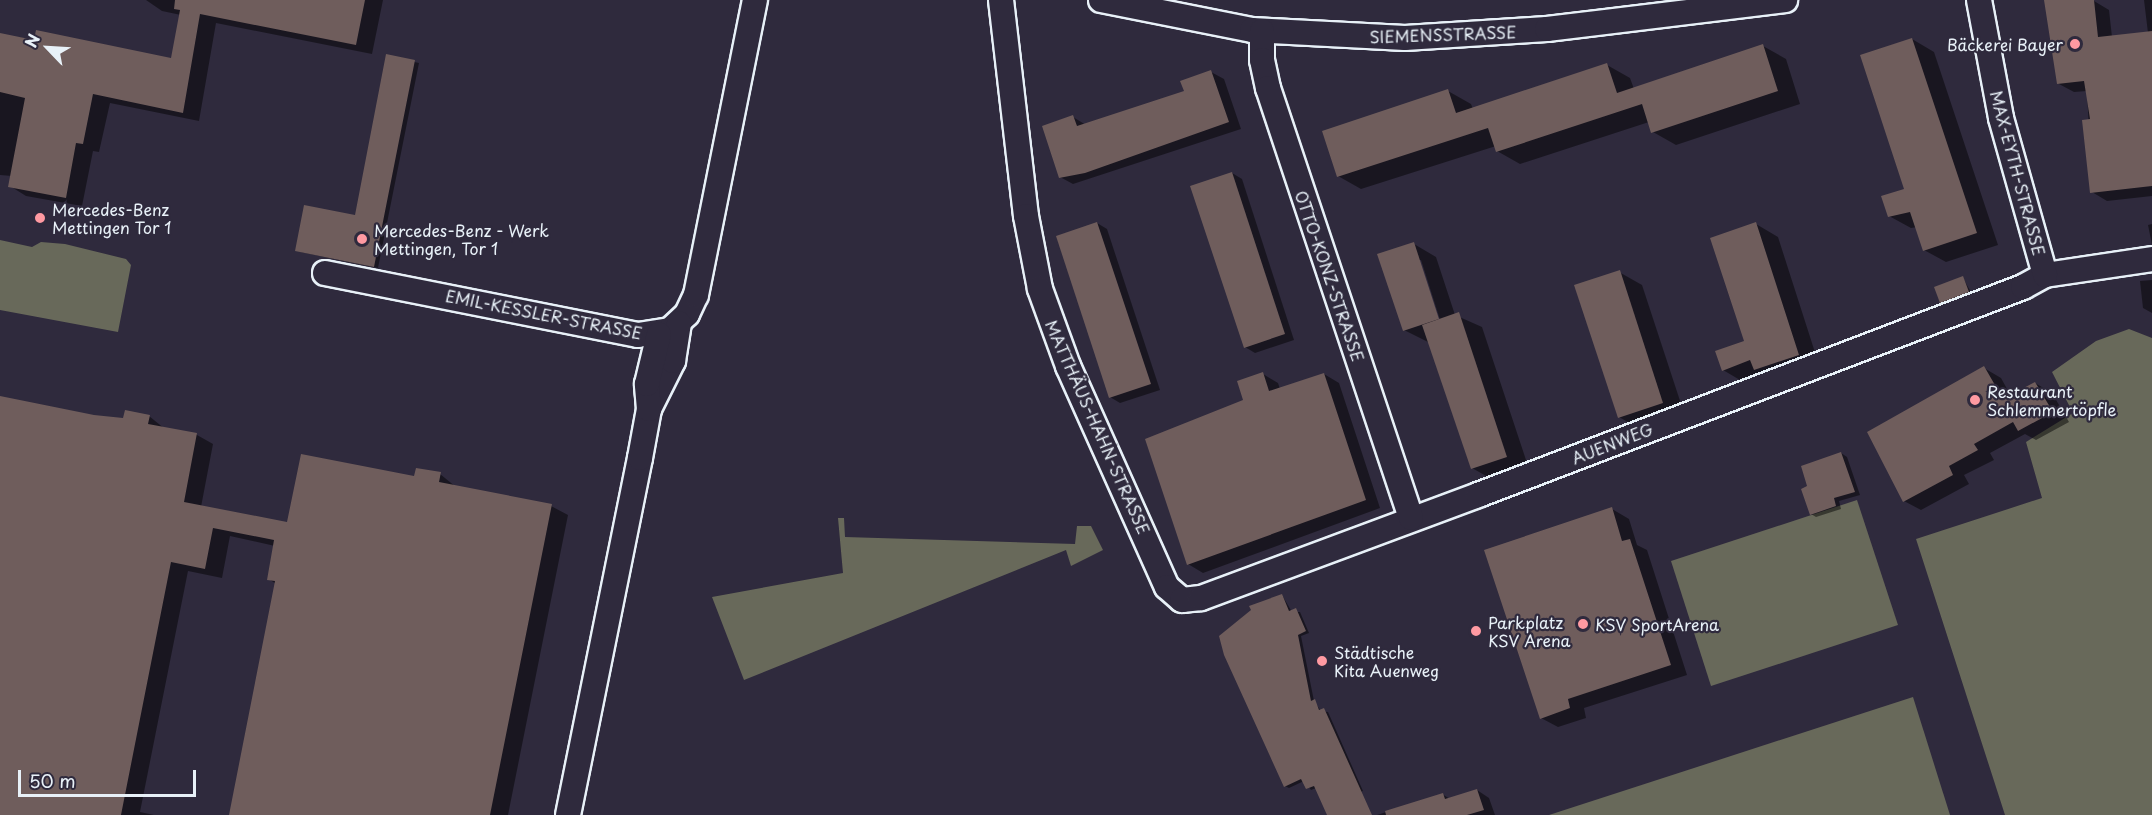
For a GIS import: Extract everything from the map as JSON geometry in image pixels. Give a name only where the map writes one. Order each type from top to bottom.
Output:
[{"type":"street","points":[[568,815],[649,410],[647,384],[669,329],[696,295],[755,0]]},
{"type":"street","name":"MATTHÄUS-HAHN-STRASSE","points":[[1001,0],[1026,216],[1041,289],[1068,366],[1167,587],[1176,598]]},
{"type":"street","name":"SIEMENSSTRASSE","points":[[1101,0],[1262,31],[1405,38],[1501,34],[1785,0]]},
{"type":"street","name":"MAX-EYTH-STRASSE","points":[[1979,0],[2003,127],[2045,275],[2152,259]]},
{"type":"street","name":"OTTO-KONZ-STRASSE","points":[[1262,31],[1262,60],[1268,88],[1411,518]]},
{"type":"street","name":"EMIL-KESSLER-STRASSE","points":[[325,273],[638,335],[669,329]]},
{"type":"street","name":"AUENWEG","points":[[1176,598],[1201,598],[2023,287],[2045,275]]},
{"type":"green space","points":[[0,240],[32,247],[41,242],[65,244],[126,259],[131,265],[118,332],[0,310]]},
{"type":"green space","points":[[2129,329],[2152,338],[2152,815],[2005,815],[1916,539],[2042,498],[2026,442],[2073,413],[2052,372],[2096,341]]},
{"type":"green space","points":[[1857,500],[1898,625],[1711,686],[1671,561]]},
{"type":"green space","points":[[838,518],[844,518],[845,537],[1075,544],[1077,526],[1091,526],[1103,550],[1071,566],[1066,550],[744,680],[712,597],[843,573]]},
{"type":"green space","points":[[1913,697],[1950,815],[1549,815]]},
{"type":"building","points":[[175,0],[365,0],[356,45],[200,14],[183,113],[93,94],[83,144],[76,143],[66,198],[8,187],[25,98],[0,92],[0,33],[34,40],[36,30],[171,58],[180,10],[174,9]]},
{"type":"building","points":[[2044,0],[2094,0],[2098,37],[2152,31],[2152,186],[2090,193],[2082,120],[2090,119],[2084,81],[2057,84]]},
{"type":"building","points":[[1912,38],[1977,233],[1923,251],[1910,212],[1888,217],[1881,196],[1904,189],[1860,55]]},
{"type":"building","points":[[1763,44],[1778,91],[1651,133],[1642,104],[1496,152],[1488,128],[1337,177],[1322,131],[1448,89],[1456,113],[1607,63],[1617,93]]},
{"type":"building","points":[[386,54],[415,60],[374,267],[295,251],[304,205],[355,215]]},
{"type":"building","points":[[1211,70],[1229,122],[1085,173],[1059,178],[1042,126],[1073,115],[1077,126],[1184,91],[1180,81]]},
{"type":"building","points":[[1232,172],[1285,334],[1244,348],[1190,186]]},
{"type":"building","points":[[1097,222],[1151,384],[1109,398],[1056,236]]},
{"type":"building","points":[[1756,222],[1799,355],[1754,370],[1750,360],[1722,371],[1715,351],[1744,341],[1710,238]]},
{"type":"building","points":[[1414,242],[1439,319],[1403,331],[1377,254]]},
{"type":"building","points":[[1620,270],[1663,403],[1618,418],[1574,285]]},
{"type":"building","points":[[1963,276],[1969,292],[1940,303],[1934,287]]},
{"type":"building","points":[[1459,312],[1507,457],[1471,469],[1422,325]]},
{"type":"building","points":[[1984,366],[2003,399],[2035,382],[2053,412],[2018,431],[2013,422],[1974,444],[1978,450],[1949,466],[1953,475],[1903,502],[1867,432]]},
{"type":"building","points":[[1263,372],[1269,391],[1324,373],[1366,500],[1187,565],[1145,439],[1243,400],[1237,381]]},
{"type":"building","points":[[0,396],[94,415],[123,418],[125,410],[150,415],[148,424],[197,433],[184,502],[287,522],[301,454],[414,476],[416,468],[441,472],[439,482],[552,504],[490,815],[229,815],[275,581],[267,580],[274,540],[213,528],[205,569],[171,562],[121,815],[0,815]]},
{"type":"building","points":[[1841,452],[1855,492],[1834,498],[1836,506],[1810,515],[1801,489],[1807,486],[1801,466]]},
{"type":"building","name":"KSV SportArena","points":[[1612,507],[1622,541],[1630,539],[1671,665],[1568,699],[1570,708],[1540,719],[1484,550]]},
{"type":"building","name":"Städtische Kita Auenweg","points":[[1282,594],[1289,611],[1296,608],[1306,631],[1298,635],[1311,701],[1315,699],[1319,710],[1324,708],[1372,815],[1327,815],[1314,786],[1306,789],[1301,779],[1284,787],[1224,655],[1219,636],[1251,610],[1249,606]]},
{"type":"building","points":[[1477,789],[1484,810],[1467,815],[1386,815],[1385,811],[1443,793],[1445,799]]},
{"type":"place","name":"Bäckerei Bayer","points":[[2075,44]]},
{"type":"place","name":"Mercedes-Benz Mettingen Tor 1","points":[[40,218]]},
{"type":"place","name":"Mercedes-Benz - Werk Mettingen, Tor 1","points":[[362,239]]},
{"type":"place","name":"Restaurant Schlemmertöpfle","points":[[1975,400]]},
{"type":"place","name":"KSV SportArena","points":[[1583,624]]},
{"type":"place","name":"Parkplatz KSV Arena","points":[[1476,631]]},
{"type":"place","name":"Städtische Kita Auenweg","points":[[1322,661]]}]
